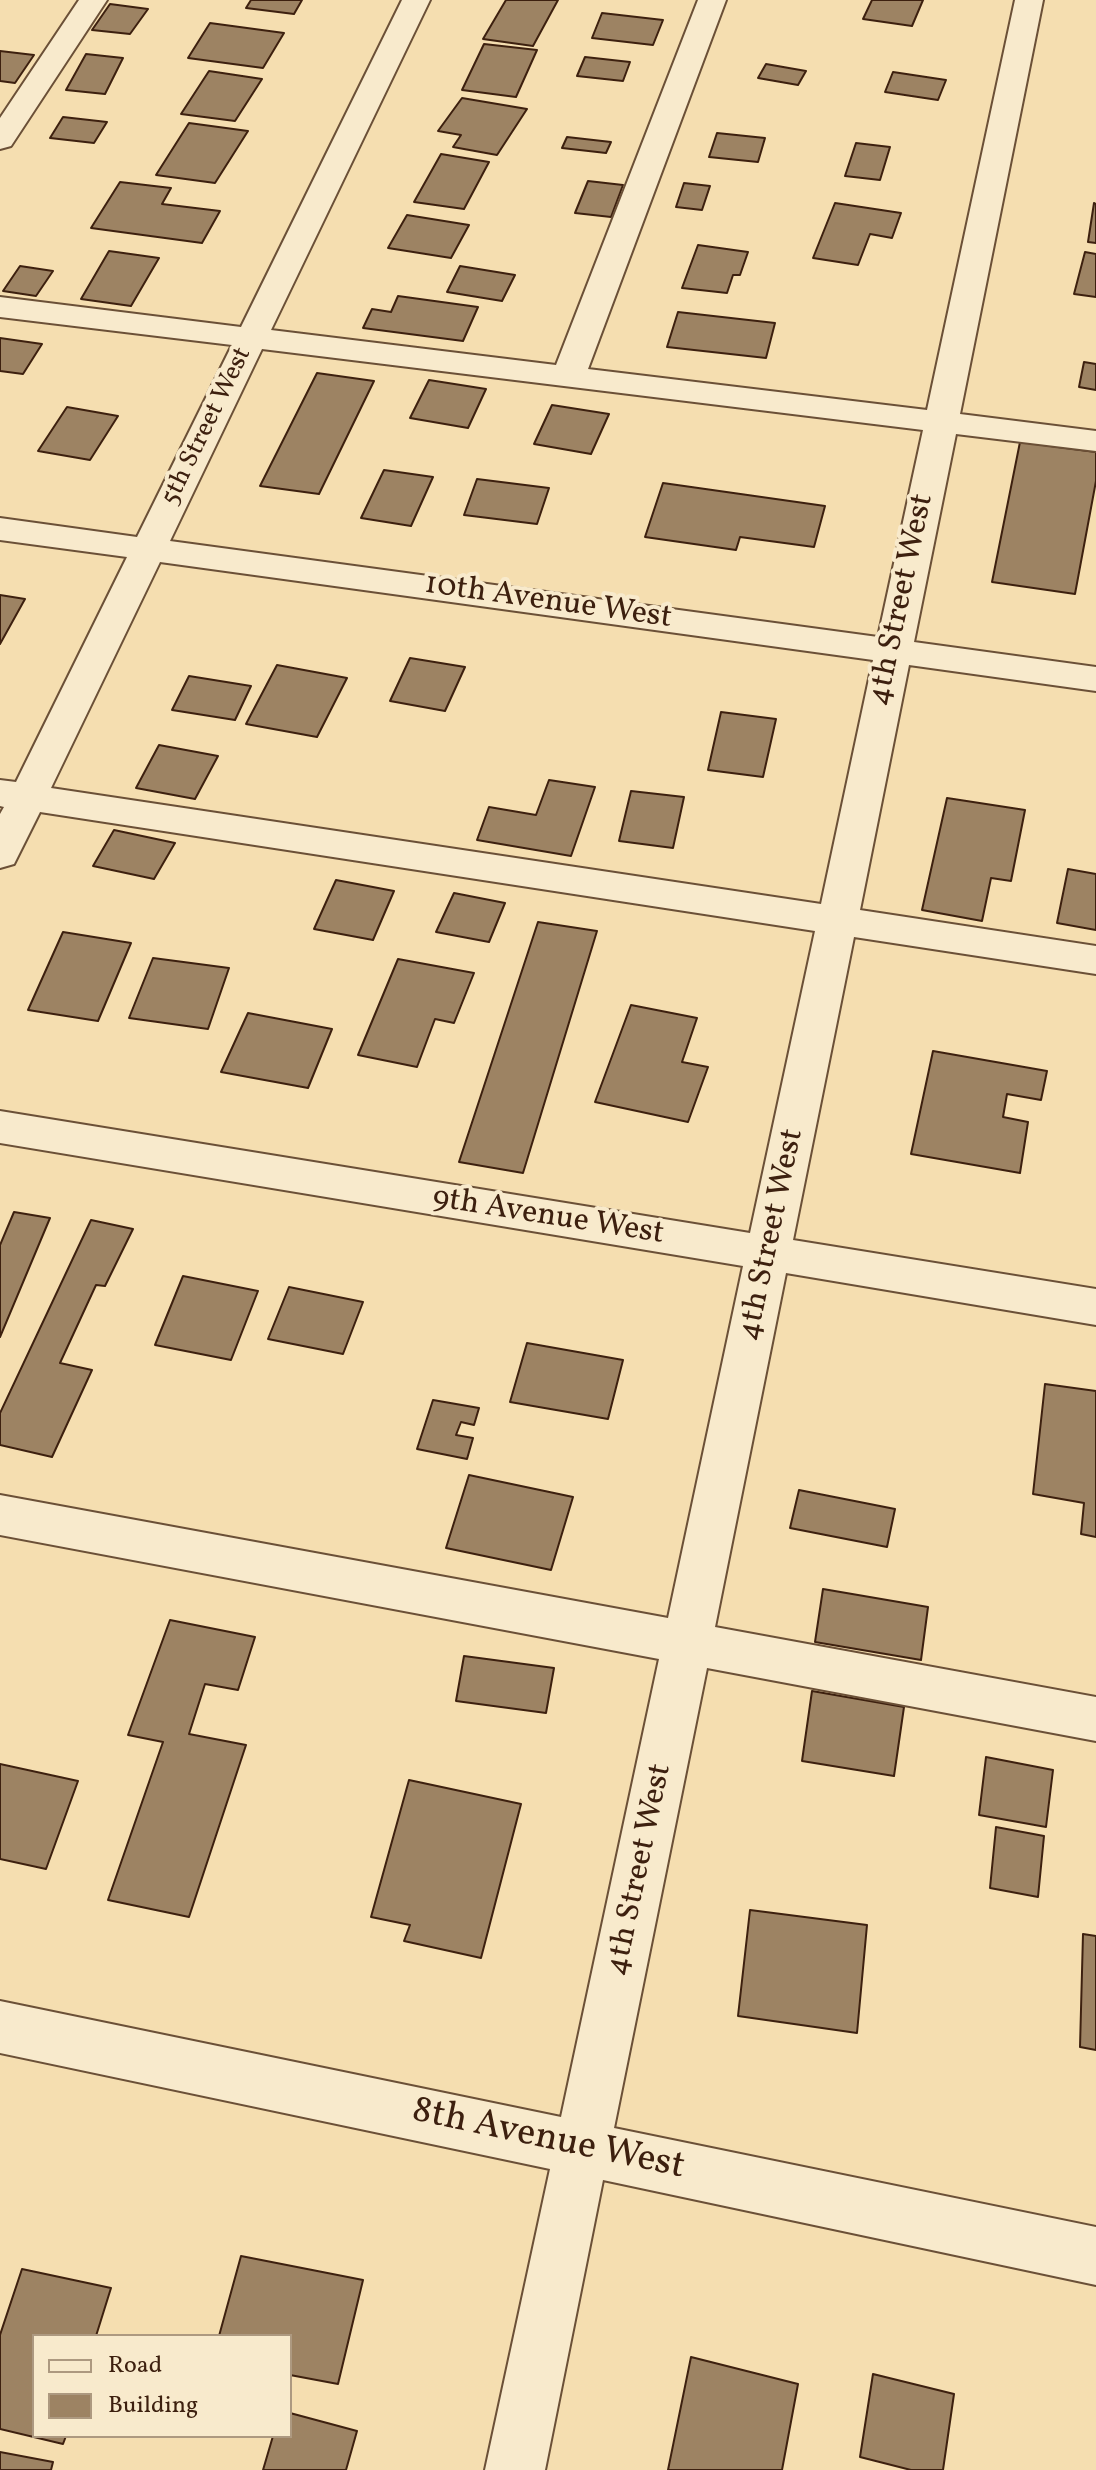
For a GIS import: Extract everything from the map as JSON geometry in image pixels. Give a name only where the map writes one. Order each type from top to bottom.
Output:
[{"type":"street","points":[[0,140],[93,0]]},
{"type":"street","name":"5th Street West","points":[[0,854],[14,795],[149,549],[416,0]]},
{"type":"street","points":[[568,377],[712,0]]},
{"type":"street","name":"4th Street West","points":[[515,2470],[769,1254],[891,650],[942,423],[1029,0]]},
{"type":"street","points":[[0,307],[1096,441]]},
{"type":"street","name":"10th Avenue West","points":[[0,529],[1096,679]]},
{"type":"street","points":[[14,795],[1096,960]]},
{"type":"street","name":"9th Avenue West","points":[[0,1127],[1096,1307]]},
{"type":"street","points":[[0,1515],[1096,1719]]},
{"type":"street","name":"8th Avenue West","points":[[0,2027],[1096,2256]]},
{"type":"building","points":[[251,0],[302,0],[294,14],[246,8]]},
{"type":"building","points":[[506,0],[558,0],[533,46],[483,39]]},
{"type":"building","points":[[872,0],[923,0],[912,26],[863,19]]},
{"type":"building","points":[[110,4],[148,9],[130,34],[92,30]]},
{"type":"building","points":[[602,13],[663,20],[653,45],[592,38]]},
{"type":"building","points":[[210,23],[284,33],[263,68],[188,58]]},
{"type":"building","points":[[484,44],[537,50],[516,97],[462,90]]},
{"type":"building","points":[[0,51],[34,55],[15,83],[0,81]]},
{"type":"building","points":[[86,54],[123,58],[105,94],[66,90]]},
{"type":"building","points":[[585,57],[630,62],[623,81],[577,76]]},
{"type":"building","points":[[766,64],[806,71],[798,85],[758,78]]},
{"type":"building","points":[[209,71],[262,79],[235,121],[181,114]]},
{"type":"building","points":[[893,72],[946,80],[938,100],[885,92]]},
{"type":"building","points":[[462,98],[527,109],[497,155],[453,147],[461,135],[438,131]]},
{"type":"building","points":[[63,117],[107,122],[94,143],[50,138]]},
{"type":"building","points":[[189,123],[248,131],[215,183],[156,175]]},
{"type":"building","points":[[717,133],[765,138],[758,162],[709,157]]},
{"type":"building","points":[[567,137],[611,142],[606,153],[562,148]]},
{"type":"building","points":[[856,143],[890,147],[880,180],[845,176]]},
{"type":"building","points":[[441,154],[489,162],[464,209],[414,202]]},
{"type":"building","points":[[588,181],[623,185],[611,217],[575,213]]},
{"type":"building","points":[[120,182],[171,188],[162,204],[220,211],[202,243],[91,228]]},
{"type":"building","points":[[684,183],[710,186],[702,210],[676,207]]},
{"type":"building","points":[[835,203],[901,213],[892,238],[870,234],[858,265],[813,258]]},
{"type":"building","points":[[1096,204],[1096,243],[1088,242]]},
{"type":"building","points":[[407,215],[469,225],[451,258],[388,248]]},
{"type":"building","points":[[698,245],[748,252],[740,275],[733,275],[727,293],[682,288]]},
{"type":"building","points":[[109,251],[159,258],[131,306],[81,299]]},
{"type":"building","points":[[1085,252],[1096,254],[1096,297],[1074,294]]},
{"type":"building","points":[[20,266],[53,271],[36,296],[3,291]]},
{"type":"building","points":[[460,266],[515,275],[502,301],[447,292]]},
{"type":"building","points":[[398,296],[478,307],[463,341],[363,328],[372,309],[391,312]]},
{"type":"building","points":[[678,312],[775,323],[766,358],[667,347]]},
{"type":"building","points":[[0,338],[42,344],[23,374],[0,371]]},
{"type":"building","points":[[1084,362],[1096,364],[1096,390],[1079,387]]},
{"type":"building","points":[[317,373],[374,381],[319,494],[260,486]]},
{"type":"building","points":[[429,380],[486,389],[468,428],[410,418]]},
{"type":"building","points":[[552,405],[609,414],[591,454],[534,444]]},
{"type":"building","points":[[67,407],[118,416],[90,460],[38,451]]},
{"type":"building","points":[[1020,442],[1096,452],[1096,481],[1075,594],[992,582]]},
{"type":"building","points":[[384,470],[433,477],[411,526],[361,518]]},
{"type":"building","points":[[477,479],[549,488],[537,524],[464,515]]},
{"type":"building","points":[[663,483],[825,506],[814,547],[740,537],[736,550],[645,537]]},
{"type":"building","points":[[0,595],[25,599],[0,644]]},
{"type":"building","points":[[410,658],[465,667],[445,711],[390,701]]},
{"type":"building","points":[[277,665],[347,678],[317,737],[246,724]]},
{"type":"building","points":[[189,676],[251,686],[235,720],[172,710]]},
{"type":"building","points":[[721,712],[776,719],[763,777],[708,770]]},
{"type":"building","points":[[159,745],[218,756],[195,799],[136,788]]},
{"type":"building","points":[[549,780],[595,787],[571,856],[477,840],[489,807],[536,815]]},
{"type":"building","points":[[631,791],[684,797],[673,848],[619,841]]},
{"type":"building","points":[[947,798],[1025,810],[1011,881],[991,878],[982,921],[922,910]]},
{"type":"building","points":[[114,830],[175,843],[154,879],[93,866]]},
{"type":"building","points":[[1068,869],[1096,874],[1096,930],[1057,923]]},
{"type":"building","points":[[336,880],[394,891],[373,940],[314,929]]},
{"type":"building","points":[[454,893],[505,903],[489,942],[436,932]]},
{"type":"building","points":[[538,922],[597,931],[523,1173],[459,1162]]},
{"type":"building","points":[[63,932],[131,943],[98,1021],[28,1010]]},
{"type":"building","points":[[153,958],[229,968],[208,1029],[129,1018]]},
{"type":"building","points":[[398,959],[474,973],[454,1023],[435,1019],[417,1067],[358,1055]]},
{"type":"building","points":[[631,1005],[697,1018],[682,1062],[708,1067],[688,1122],[595,1102]]},
{"type":"building","points":[[248,1013],[332,1029],[308,1088],[221,1072]]},
{"type":"building","points":[[933,1051],[1047,1071],[1041,1100],[1007,1094],[1003,1117],[1028,1122],[1020,1173],[911,1154]]},
{"type":"building","points":[[14,1212],[50,1218],[0,1337],[0,1245]]},
{"type":"building","points":[[91,1220],[133,1229],[105,1286],[96,1285],[60,1363],[92,1370],[52,1457],[0,1445],[0,1413]]},
{"type":"building","points":[[183,1276],[258,1291],[231,1360],[155,1345]]},
{"type":"building","points":[[289,1287],[363,1302],[343,1354],[268,1339]]},
{"type":"building","points":[[527,1343],[623,1360],[608,1419],[510,1402]]},
{"type":"building","points":[[1045,1384],[1096,1391],[1096,1537],[1081,1534],[1084,1503],[1033,1494]]},
{"type":"building","points":[[433,1400],[479,1408],[474,1425],[461,1422],[456,1435],[473,1438],[467,1459],[417,1449]]},
{"type":"building","points":[[469,1475],[573,1497],[551,1570],[446,1548]]},
{"type":"building","points":[[799,1490],[895,1509],[887,1547],[790,1528]]},
{"type":"building","points":[[823,1589],[928,1607],[921,1660],[815,1642]]},
{"type":"building","points":[[170,1620],[255,1637],[238,1690],[205,1684],[189,1734],[246,1745],[189,1917],[108,1900],[163,1742],[128,1735]]},
{"type":"building","points":[[464,1656],[554,1668],[546,1713],[456,1701]]},
{"type":"building","points":[[812,1691],[904,1707],[894,1776],[802,1761]]},
{"type":"building","points":[[986,1757],[1053,1770],[1046,1827],[979,1815]]},
{"type":"building","points":[[0,1764],[78,1781],[46,1869],[0,1859]]},
{"type":"building","points":[[409,1780],[521,1804],[481,1958],[404,1941],[410,1925],[371,1917]]},
{"type":"building","points":[[996,1827],[1044,1836],[1038,1897],[990,1888]]},
{"type":"building","points":[[750,1910],[867,1925],[857,2033],[738,2016]]},
{"type":"building","points":[[1083,1934],[1096,1936],[1096,2050],[1080,2047]]},
{"type":"building","points":[[241,2256],[363,2280],[338,2384],[292,2375],[292,2334],[220,2334]]},
{"type":"building","points":[[22,2269],[111,2288],[97,2334],[32,2334],[32,2437],[0,2429],[0,2335]]},
{"type":"building","points":[[691,2357],[798,2384],[782,2470],[668,2470]]},
{"type":"building","points":[[873,2374],[954,2394],[943,2470],[911,2470],[860,2457]]},
{"type":"building","points":[[292,2414],[357,2431],[346,2470],[263,2470],[272,2438],[292,2438]]},
{"type":"building","points":[[38,2438],[65,2438],[63,2444]]},
{"type":"building","points":[[0,2452],[53,2462],[51,2470],[0,2470]]}]
